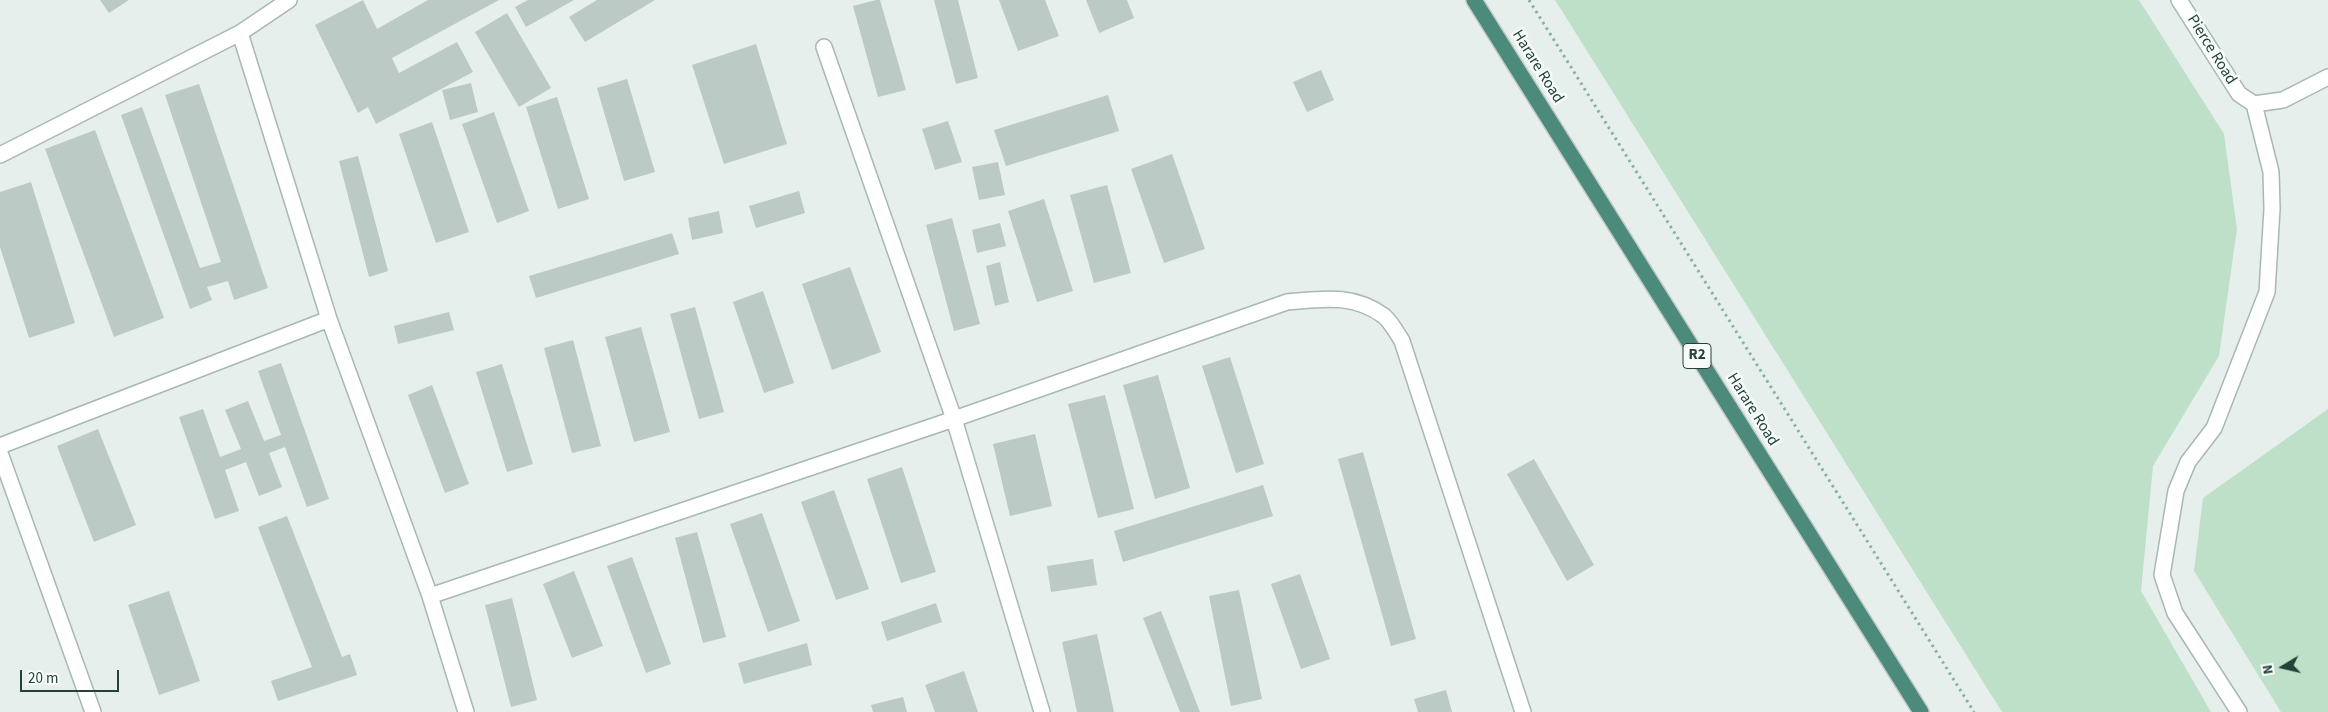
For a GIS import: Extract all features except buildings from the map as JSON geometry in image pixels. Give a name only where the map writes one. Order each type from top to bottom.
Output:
[{"type":"highway","name":"Harare Road","points":[[1474,0],[1920,712]]},
{"type":"lane","points":[[0,155],[240,33],[289,0]]},
{"type":"lane","name":"Pierce Road","points":[[2180,0],[2240,94],[2254,104]]},
{"type":"lane","points":[[240,33],[329,319],[430,596],[466,712]]},
{"type":"lane","points":[[824,47],[954,419],[1042,712]]},
{"type":"lane","points":[[2239,712],[2175,613],[2162,575],[2176,491],[2188,462],[2214,428],[2267,292],[2272,209],[2271,172],[2254,104],[2283,100],[2328,78]]},
{"type":"lane","points":[[430,596],[954,419],[1287,302],[1333,298],[1356,301],[1385,317],[1402,341],[1523,712]]},
{"type":"lane","points":[[0,446],[329,319]]},
{"type":"lane","points":[[0,454],[93,712]]},
{"type":"path","points":[[1529,0],[1974,712]]},
{"type":"green space","points":[[1555,0],[2139,0],[2224,134],[2237,229],[2219,356],[2153,466],[2141,591],[2211,712],[2002,712]]},
{"type":"green space","points":[[2328,409],[2328,712],[2281,712],[2194,571],[2203,498]]}]
